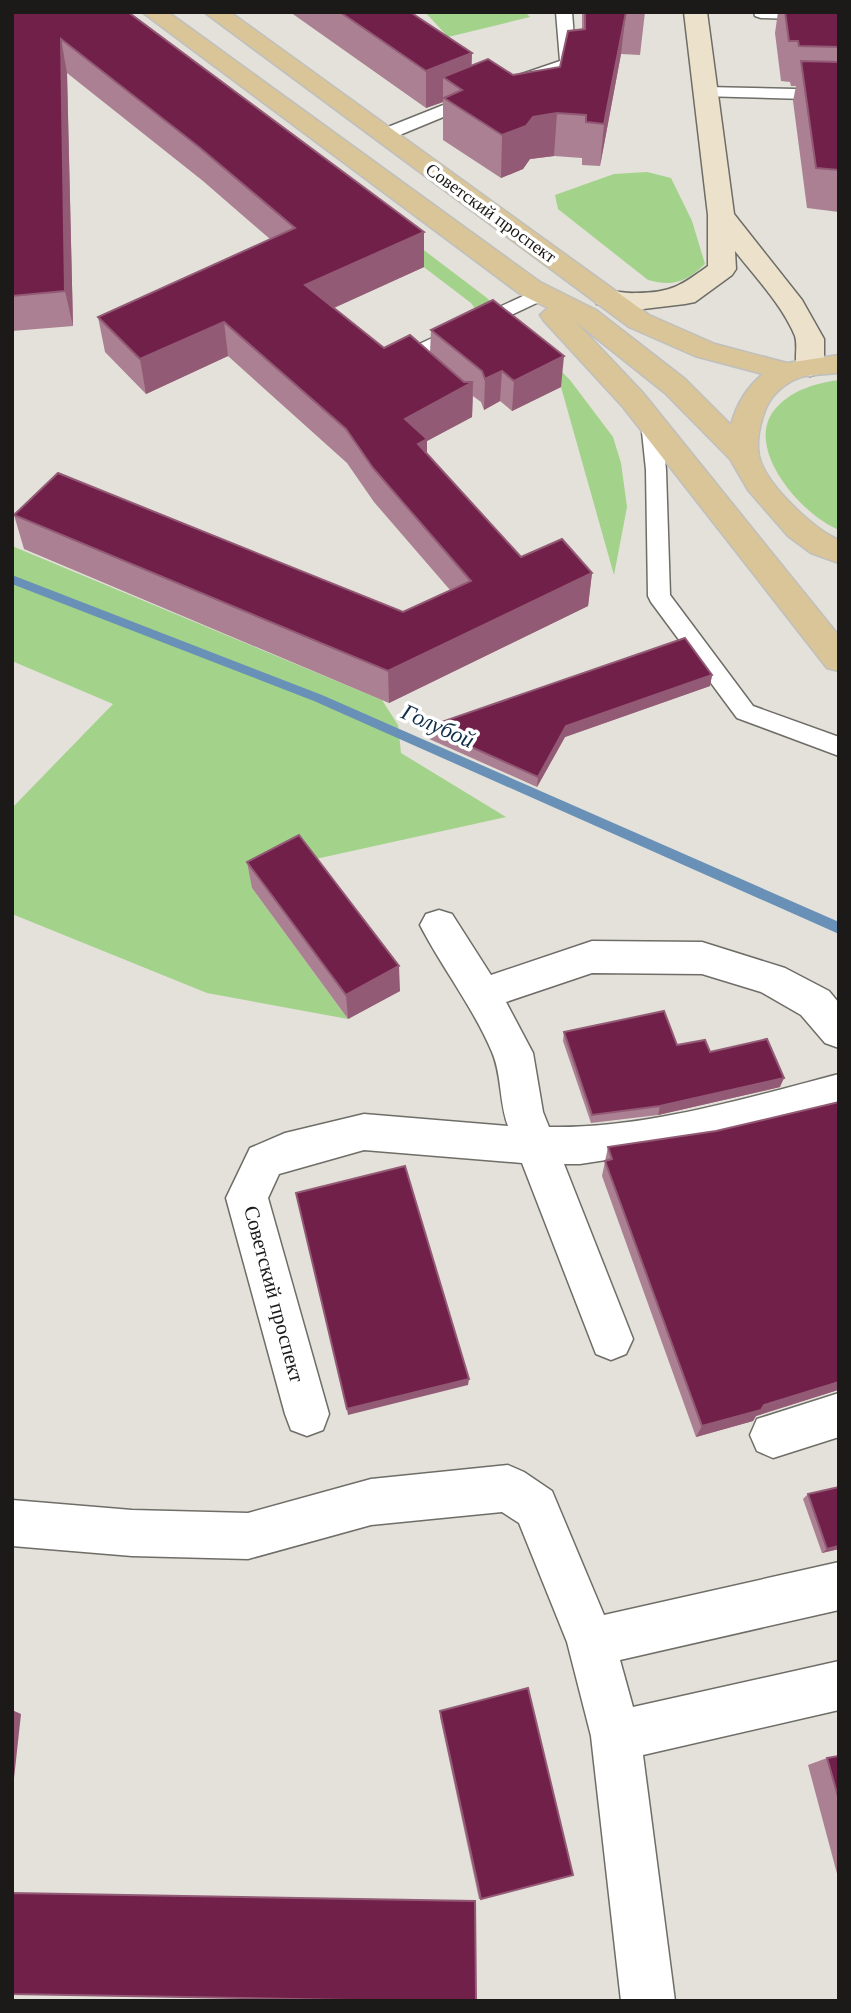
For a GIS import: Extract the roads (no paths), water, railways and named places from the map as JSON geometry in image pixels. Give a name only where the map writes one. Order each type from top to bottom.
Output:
[{"type":"main road","name":"Советский проспект","points":[[153,12],[532,292],[634,400],[839,659]]},
{"type":"main road","name":"Советский проспект","points":[[215,12],[639,321],[679,341],[723,355],[799,370]]},
{"type":"main road","points":[[607,298],[635,302],[685,296],[722,269],[721,215],[695,12]]},
{"type":"main road","points":[[721,215],[792,306],[810,339],[799,370]]},
{"type":"main road","name":"Советский проспект","points":[[532,292],[586,316],[675,386],[744,455],[757,480],[792,524],[835,556]]},
{"type":"main road","points":[[744,455],[747,419],[759,393],[799,370],[839,364]]},
{"type":"street","points":[[439,925],[482,994],[513,1053],[523,1112],[611,1339]]},
{"type":"street","points":[[482,994],[592,957],[702,958],[772,979],[814,1003],[839,1031]]},
{"type":"street","name":"Советский проспект","points":[[307,1414],[247,1198],[264,1161],[285,1152],[364,1132],[580,1146],[710,1126],[839,1092]]},
{"type":"street","points":[[773,1435],[839,1415]]},
{"type":"street","points":[[12,1522],[132,1533],[248,1536],[371,1502],[508,1488],[536,1507],[591,1642],[616,1736],[648,2001]]},
{"type":"street","points":[[591,1642],[839,1586]]},
{"type":"street","points":[[616,1736],[839,1685]]},
{"type":"lane","points":[[515,82],[568,64],[564,12]]},
{"type":"lane","points":[[761,13],[839,15]]},
{"type":"lane","points":[[384,135],[490,91]]},
{"type":"lane","points":[[706,92],[839,95]]},
{"type":"lane","points":[[440,382],[409,356],[532,292]]},
{"type":"lane","points":[[651,422],[656,470],[659,596],[745,712],[839,747]]},
{"type":"waterway","name":"Голубой","points":[[12,579],[318,698],[839,928]]}]
